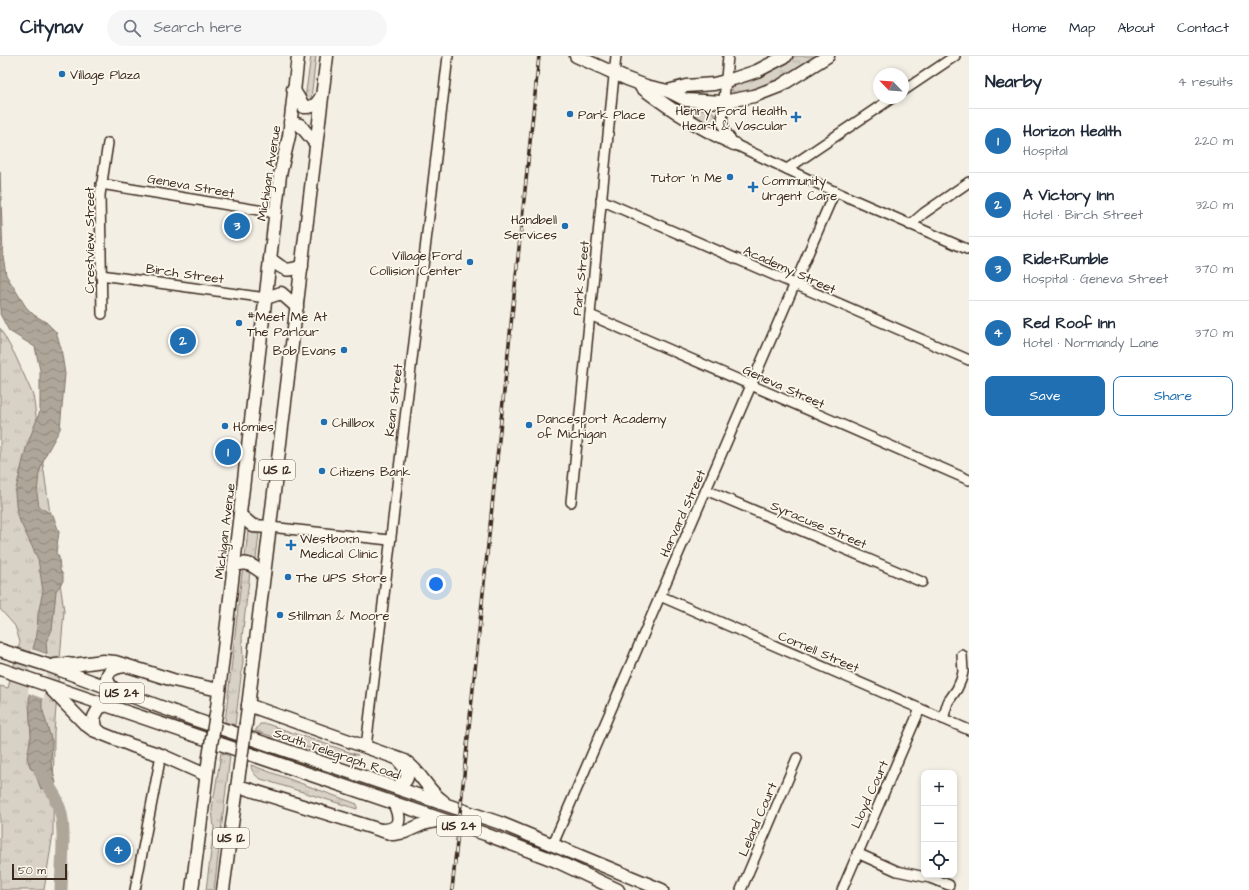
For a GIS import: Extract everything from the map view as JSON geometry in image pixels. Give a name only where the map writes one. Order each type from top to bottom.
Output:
[{"type":"main road","name":"Michigan Avenue","points":[[192,890],[203,812],[206,774],[217,708],[280,175],[289,136],[293,89],[298,56]]},
{"type":"main road","name":"US 12","points":[[224,890],[246,724],[327,56]]},
{"type":"main road","points":[[576,56],[613,74],[668,91],[686,100],[723,102],[754,96],[780,86],[828,56]]},
{"type":"main road","points":[[668,91],[686,86],[714,84],[726,81],[757,71],[786,56]]},
{"type":"main road","points":[[635,82],[677,113],[709,133],[734,144]]},
{"type":"main road","points":[[293,89],[304,107],[317,104],[322,95]]},
{"type":"main road","points":[[290,122],[300,125],[316,144]]},
{"type":"main road","points":[[270,259],[286,270],[292,270],[302,266]]},
{"type":"main road","points":[[266,298],[282,293],[297,307]]},
{"type":"main road","points":[[240,515],[253,526],[270,527]]},
{"type":"main road","points":[[234,566],[240,563],[251,564],[264,574]]},
{"type":"main road","name":"South Telegraph Road","points":[[0,650],[47,665],[196,720],[500,823],[661,890]]},
{"type":"main road","points":[[47,665],[67,664],[73,666],[103,661],[115,662],[173,680],[219,690]]},
{"type":"main road","points":[[116,691],[108,682],[108,675],[111,670],[115,668],[128,666]]},
{"type":"main road","name":"US 24","points":[[0,669],[442,820],[556,861],[618,890]]},
{"type":"main road","points":[[47,686],[93,730],[133,746],[161,754],[206,774]]},
{"type":"main road","points":[[102,734],[96,728],[94,718],[99,708],[106,705]]},
{"type":"main road","points":[[248,705],[395,757],[411,765],[439,799],[450,806]]},
{"type":"main road","points":[[395,757],[407,770],[406,781],[395,787]]},
{"type":"main road","points":[[238,786],[393,834],[399,834],[423,824],[442,820]]},
{"type":"main road","points":[[380,830],[388,830],[393,828],[400,820],[399,813],[394,803]]},
{"type":"street","name":"Kean Street","points":[[366,747],[389,540],[448,56]]},
{"type":"street","name":"Park Street","points":[[571,502],[616,56]]},
{"type":"street","points":[[728,56],[722,122],[725,131],[734,144],[910,225],[969,250]]},
{"type":"street","points":[[909,87],[955,56]]},
{"type":"street","points":[[787,169],[883,104]]},
{"type":"street","name":"Crestview Street","points":[[102,314],[100,195],[108,143]]},
{"type":"street","points":[[910,225],[924,213],[969,182]]},
{"type":"street","name":"Geneva Street","points":[[101,184],[276,213]]},
{"type":"street","name":"Harvard Street","points":[[553,844],[835,191]]},
{"type":"street","name":"Academy Street","points":[[601,200],[969,360]]},
{"type":"street","name":"Birch Street","points":[[101,275],[266,298]]},
{"type":"street","name":"Geneva Street","points":[[590,315],[969,480]]},
{"type":"street","name":"Syracuse Street","points":[[706,490],[922,582]]},
{"type":"street","points":[[270,527],[389,540]]},
{"type":"street","name":"Cornell Street","points":[[660,596],[969,730]]},
{"type":"street","points":[[943,719],[948,702],[961,680],[963,672],[962,655]]},
{"type":"street","name":"Lloyd Court","points":[[842,890],[920,709]]},
{"type":"street","points":[[135,890],[161,754]]},
{"type":"street","name":"Leland Court","points":[[741,890],[797,758]]},
{"type":"street","points":[[857,853],[897,871],[930,878],[949,885]]},
{"type":"green space","points":[[311,56],[316,56],[311,99],[307,101],[305,98]]},
{"type":"green space","points":[[796,56],[819,56],[779,80],[747,92],[735,94],[732,91],[732,86],[734,84],[779,66]]},
{"type":"green space","points":[[678,107],[711,110],[716,116],[715,129]]},
{"type":"green space","points":[[0,328],[15,355],[33,395],[64,611],[54,732],[53,834],[44,890],[0,890],[0,686],[8,688],[20,642],[15,626],[0,609]]},
{"type":"green space","points":[[248,530],[259,534],[255,560],[245,558]]},
{"type":"green space","points":[[245,570],[250,572],[242,637],[243,661],[235,725],[225,722],[242,573]]},
{"type":"green space","points":[[260,724],[267,724],[358,755],[327,752],[305,747],[255,731]]},
{"type":"green space","points":[[221,753],[230,756],[214,890],[206,890],[214,828],[212,809]]},
{"type":"green space","points":[[251,765],[357,804],[357,809],[261,779],[254,773]]},
{"type":"water","points":[[0,172],[3,256],[6,275],[26,307],[34,315],[46,322],[56,332],[61,348],[65,374],[60,429],[45,456],[39,473],[37,493],[39,507],[53,515],[59,532],[56,553],[59,557],[60,570],[63,575],[63,581],[56,591],[52,630],[46,642],[47,654],[42,702],[42,708],[52,742],[51,763],[56,783],[41,789],[34,770],[31,769],[27,758],[31,736],[29,703],[33,649],[37,634],[38,614],[43,591],[38,559],[17,515],[15,493],[26,448],[40,411],[40,370],[35,347],[9,331],[0,314]]},
{"type":"pier","points":[[31,649],[49,655],[44,699],[28,693]]},
{"type":"waterway","points":[[40,771],[56,798],[62,819],[63,844],[61,890]]},
{"type":"railway","points":[[452,890],[539,56]]},
{"type":"place","name":"Village Plaza","points":[[62,74]]},
{"type":"place","name":"Park Place","points":[[570,114]]},
{"type":"place","name":"Henry Ford Health Heart & Vascular","points":[[796,117]]},
{"type":"place","name":"Tutor 'n Me","points":[[730,177]]},
{"type":"place","name":"Community Urgent Care","points":[[753,187]]},
{"type":"place","name":"Ride+Rumble","points":[[237,226]]},
{"type":"place","name":"Handbell Services","points":[[565,226]]},
{"type":"place","name":"Village Ford Collision Center","points":[[470,262]]},
{"type":"place","name":"#Meet Me At The Parlour","points":[[239,323]]},
{"type":"place","name":"A Victory Inn","points":[[183,341]]},
{"type":"place","name":"Bob Evans","points":[[344,350]]},
{"type":"place","name":"Chillbox","points":[[324,422]]},
{"type":"place","name":"Dancesport Academy of Michigan","points":[[529,425]]},
{"type":"place","name":"Homies","points":[[225,426]]},
{"type":"place","name":"Horizon Health","points":[[228,452]]},
{"type":"place","name":"Citizens Bank","points":[[322,471]]},
{"type":"place","name":"Westborn Medical Clinic","points":[[291,545]]},
{"type":"place","name":"The UPS Store","points":[[288,577]]},
{"type":"place","name":"Stillman & Moore","points":[[280,615]]},
{"type":"place","name":"Red Roof Inn","points":[[118,850]]}]
